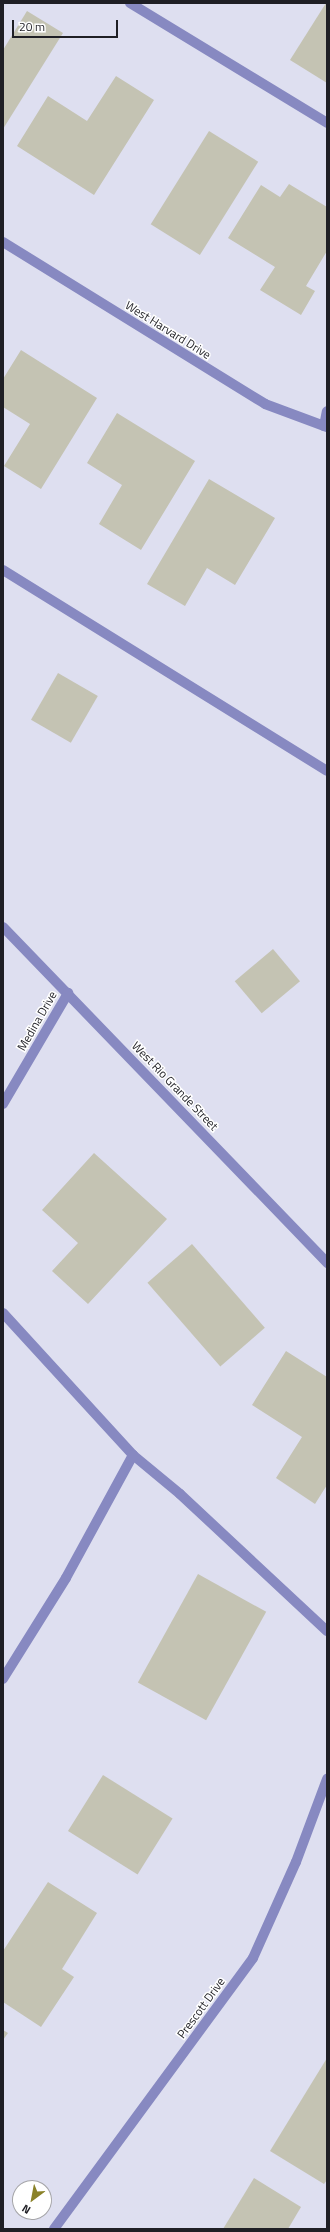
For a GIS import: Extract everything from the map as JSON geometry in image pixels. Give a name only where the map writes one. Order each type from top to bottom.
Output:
[{"type":"street","points":[[130,3],[327,123]]},
{"type":"street","name":"West Harvard Drive","points":[[3,242],[264,404],[325,426]]},
{"type":"street","points":[[325,426],[327,411]]},
{"type":"street","points":[[3,570],[327,771]]},
{"type":"street","name":"West Rio Grande Street","points":[[3,927],[327,1263]]},
{"type":"street","name":"Medina Drive","points":[[3,1104],[68,993]]},
{"type":"street","points":[[3,1313],[133,1455],[180,1494],[327,1631]]},
{"type":"street","points":[[3,1679],[66,1578],[133,1455]]},
{"type":"street","name":"Prescott Drive","points":[[54,2229],[253,1958],[296,1862],[327,1779]]},
{"type":"building","points":[[327,3],[327,83],[290,60]]},
{"type":"building","points":[[27,11],[63,33],[3,129],[3,50]]},
{"type":"building","points":[[116,76],[154,100],[94,195],[17,146],[48,96],[87,121]]},
{"type":"building","points":[[209,131],[258,162],[200,255],[151,224]]},
{"type":"building","points":[[289,184],[327,207],[327,251],[306,286],[315,291],[301,315],[260,290],[275,267],[228,238],[261,185],[280,197]]},
{"type":"building","points":[[21,350],[97,398],[41,489],[4,466],[30,424],[3,407],[3,379]]},
{"type":"building","points":[[117,413],[195,461],[141,550],[99,524],[122,485],[87,463]]},
{"type":"building","points":[[209,479],[275,518],[235,585],[207,568],[185,606],[147,584]]},
{"type":"building","points":[[58,673],[98,696],[71,743],[31,720]]},
{"type":"building","points":[[273,949],[300,981],[262,1013],[235,981]]},
{"type":"building","points":[[94,1153],[167,1219],[88,1304],[52,1271],[78,1243],[42,1210]]},
{"type":"building","points":[[192,1244],[265,1328],[220,1366],[147,1283]]},
{"type":"building","points":[[286,1351],[327,1377],[327,1485],[315,1504],[276,1478],[302,1437],[252,1405]]},
{"type":"building","points":[[198,1574],[266,1612],[206,1720],[138,1682]]},
{"type":"building","points":[[103,1775],[173,1818],[138,1874],[68,1831]]},
{"type":"building","points":[[48,1882],[97,1913],[62,1969],[74,1977],[41,2027],[3,2002],[3,1951]]},
{"type":"building","points":[[3,2030],[8,2033],[3,2040]]},
{"type":"building","points":[[327,2058],[327,2180],[324,2184],[270,2151]]},
{"type":"building","points":[[254,2178],[301,2207],[288,2229],[223,2229]]}]
